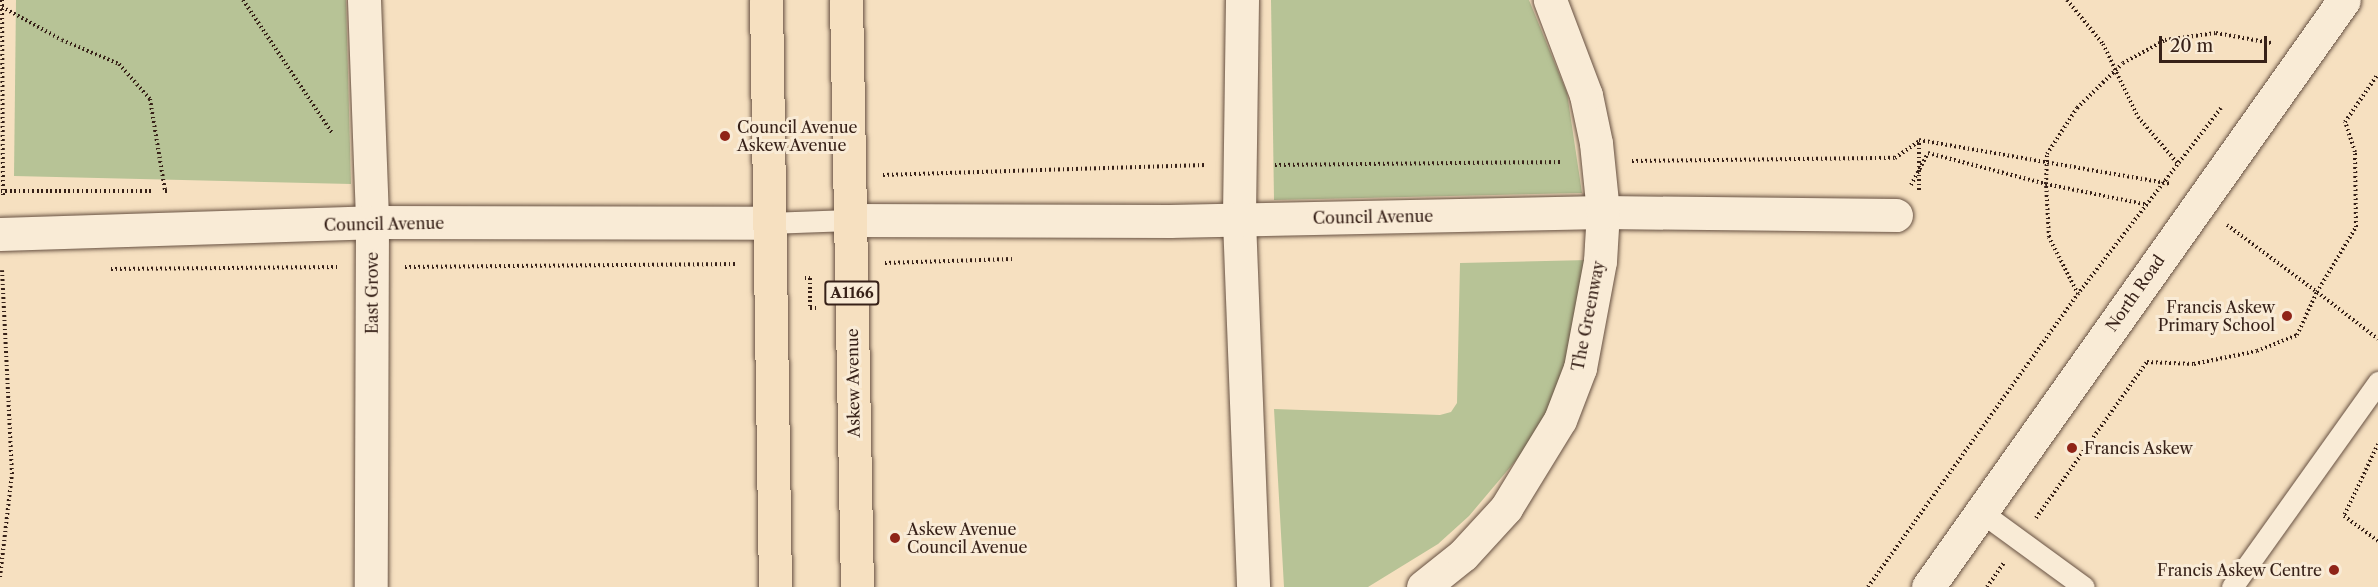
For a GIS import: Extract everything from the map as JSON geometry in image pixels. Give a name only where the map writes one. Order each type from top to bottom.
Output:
[{"type":"main road","points":[[766,0],[775,587]]},
{"type":"main road","name":"Askew Avenue","points":[[846,0],[857,587]]},
{"type":"street","name":"East Grove","points":[[364,0],[372,222],[371,587]]},
{"type":"street","points":[[1242,0],[1239,220],[1253,587]]},
{"type":"street","name":"The Greenway","points":[[1423,587],[1463,555],[1506,508],[1560,420],[1580,368],[1600,261],[1603,213],[1598,161],[1586,95],[1550,0]]},
{"type":"street","name":"North Road","points":[[1928,587],[2197,204],[2344,0]]},
{"type":"street","name":"Council Avenue","points":[[850,220],[1239,220],[1603,213],[1896,215]]},
{"type":"street","name":"Council Avenue","points":[[1,234],[372,222],[768,223]]},
{"type":"lane","points":[[768,223],[850,220]]},
{"type":"lane","points":[[2232,587],[2378,382]]},
{"type":"lane","points":[[1981,512],[2019,542],[2084,587]]},
{"type":"path","points":[[0,577],[12,474],[1,234],[2,0]]},
{"type":"path","points":[[243,0],[338,141]]},
{"type":"path","points":[[1896,215],[1928,153],[2046,184],[2146,205],[2197,204],[2178,164],[2138,117],[2103,44],[2067,0]]},
{"type":"path","points":[[2078,294],[2049,237],[2046,184],[2047,154],[2077,108],[2116,71],[2165,40],[2216,33],[2271,43],[2264,52]]},
{"type":"path","points":[[1987,587],[2147,362],[2194,364],[2257,351],[2297,335],[2317,292],[2356,227],[2355,152],[2345,122],[2378,74]]},
{"type":"path","points":[[1868,587],[2078,294],[2228,99]]},
{"type":"path","points":[[878,164],[878,176],[1240,164],[1895,158],[1920,140]]},
{"type":"path","points":[[1,191],[165,191]]},
{"type":"path","points":[[107,269],[737,264]]},
{"type":"path","points":[[2,269],[14,269]]},
{"type":"path","points":[[2317,292],[2378,339]]},
{"type":"path","points":[[2378,444],[2344,516],[2378,541]]},
{"type":"green space","points":[[16,0],[346,0],[351,184],[14,176]]},
{"type":"green space","points":[[1271,0],[1529,0],[1567,93],[1582,193],[1274,200]]},
{"type":"green space","points":[[1589,260],[1575,341],[1544,417],[1523,452],[1469,516],[1438,544],[1368,587],[1284,587],[1274,409],[1440,415],[1451,412],[1457,403],[1460,263]]},
{"type":"place","name":"Council Avenue Askew Avenue","points":[[725,136]]},
{"type":"place","name":"Francis Askew Primary School","points":[[2287,316]]},
{"type":"place","name":"Francis Askew","points":[[2072,448]]},
{"type":"place","name":"Askew Avenue Council Avenue","points":[[895,538]]},
{"type":"place","name":"Francis Askew Centre","points":[[2334,570]]}]
